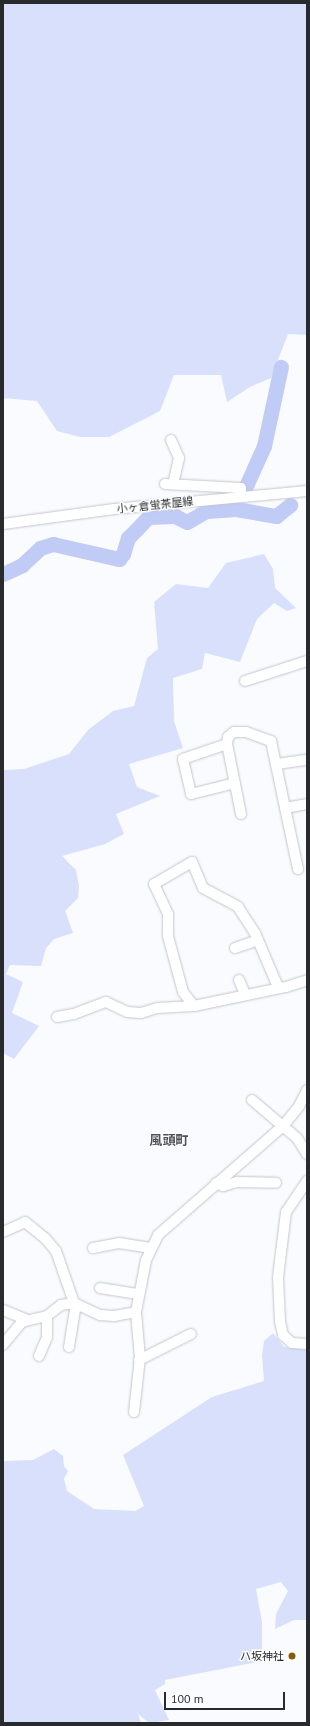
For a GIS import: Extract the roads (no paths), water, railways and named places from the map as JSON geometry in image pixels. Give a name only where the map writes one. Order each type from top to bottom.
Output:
[{"type":"street","points":[[171,440],[179,458],[169,484],[241,488],[240,496]]},
{"type":"street","name":"小ヶ倉蛍茶屋線","points":[[3,524],[240,496],[307,491]]},
{"type":"street","points":[[245,681],[307,661]]},
{"type":"street","points":[[241,814],[227,744],[228,737],[234,732],[269,738],[277,764],[298,869]]},
{"type":"street","points":[[227,744],[183,759],[191,794],[235,783]]},
{"type":"street","points":[[277,764],[307,760]]},
{"type":"street","points":[[285,808],[307,804]]},
{"type":"street","points":[[194,1006],[183,992],[168,936],[168,914],[154,884],[192,862],[200,885],[238,907],[258,940],[278,987]]},
{"type":"street","points":[[235,948],[258,940]]},
{"type":"street","points":[[239,980],[245,994]]},
{"type":"street","points":[[57,1017],[74,1014],[106,1002],[127,1012],[140,1013],[157,1008],[194,1006],[278,987],[286,987],[307,980]]},
{"type":"street","points":[[134,1412],[140,1360],[136,1312],[146,1260],[158,1235],[283,1126],[299,1106],[307,1090]]},
{"type":"street","points":[[252,1100],[297,1138],[307,1154]]},
{"type":"street","points":[[307,1181],[286,1212],[278,1277],[280,1321],[283,1335],[292,1343],[307,1344]]},
{"type":"street","points":[[216,1183],[223,1186],[237,1182],[276,1184]]},
{"type":"street","points":[[3,1232],[25,1222],[45,1238],[56,1251],[75,1303],[69,1347]]},
{"type":"street","points":[[93,1248],[119,1243],[152,1248]]},
{"type":"street","points":[[100,1288],[139,1294]]},
{"type":"street","points":[[3,1345],[22,1322],[47,1316],[61,1305],[75,1303],[100,1315],[114,1316],[136,1312]]},
{"type":"street","points":[[3,1310],[28,1320]]},
{"type":"street","points":[[39,1356],[47,1337],[47,1316]]},
{"type":"street","points":[[140,1360],[191,1334]]},
{"type":"waterway","points":[[246,486],[264,446],[281,367]]},
{"type":"waterway","points":[[3,574],[22,565],[40,548],[53,544],[119,559],[123,554],[128,538],[148,517],[175,516],[187,522],[206,511],[236,509],[276,516],[290,505]]},
{"type":"place","name":"ハ坂神社","points":[[292,1656]]},
{"type":"district","name":"風頭町","points":[[169,1141]]}]
